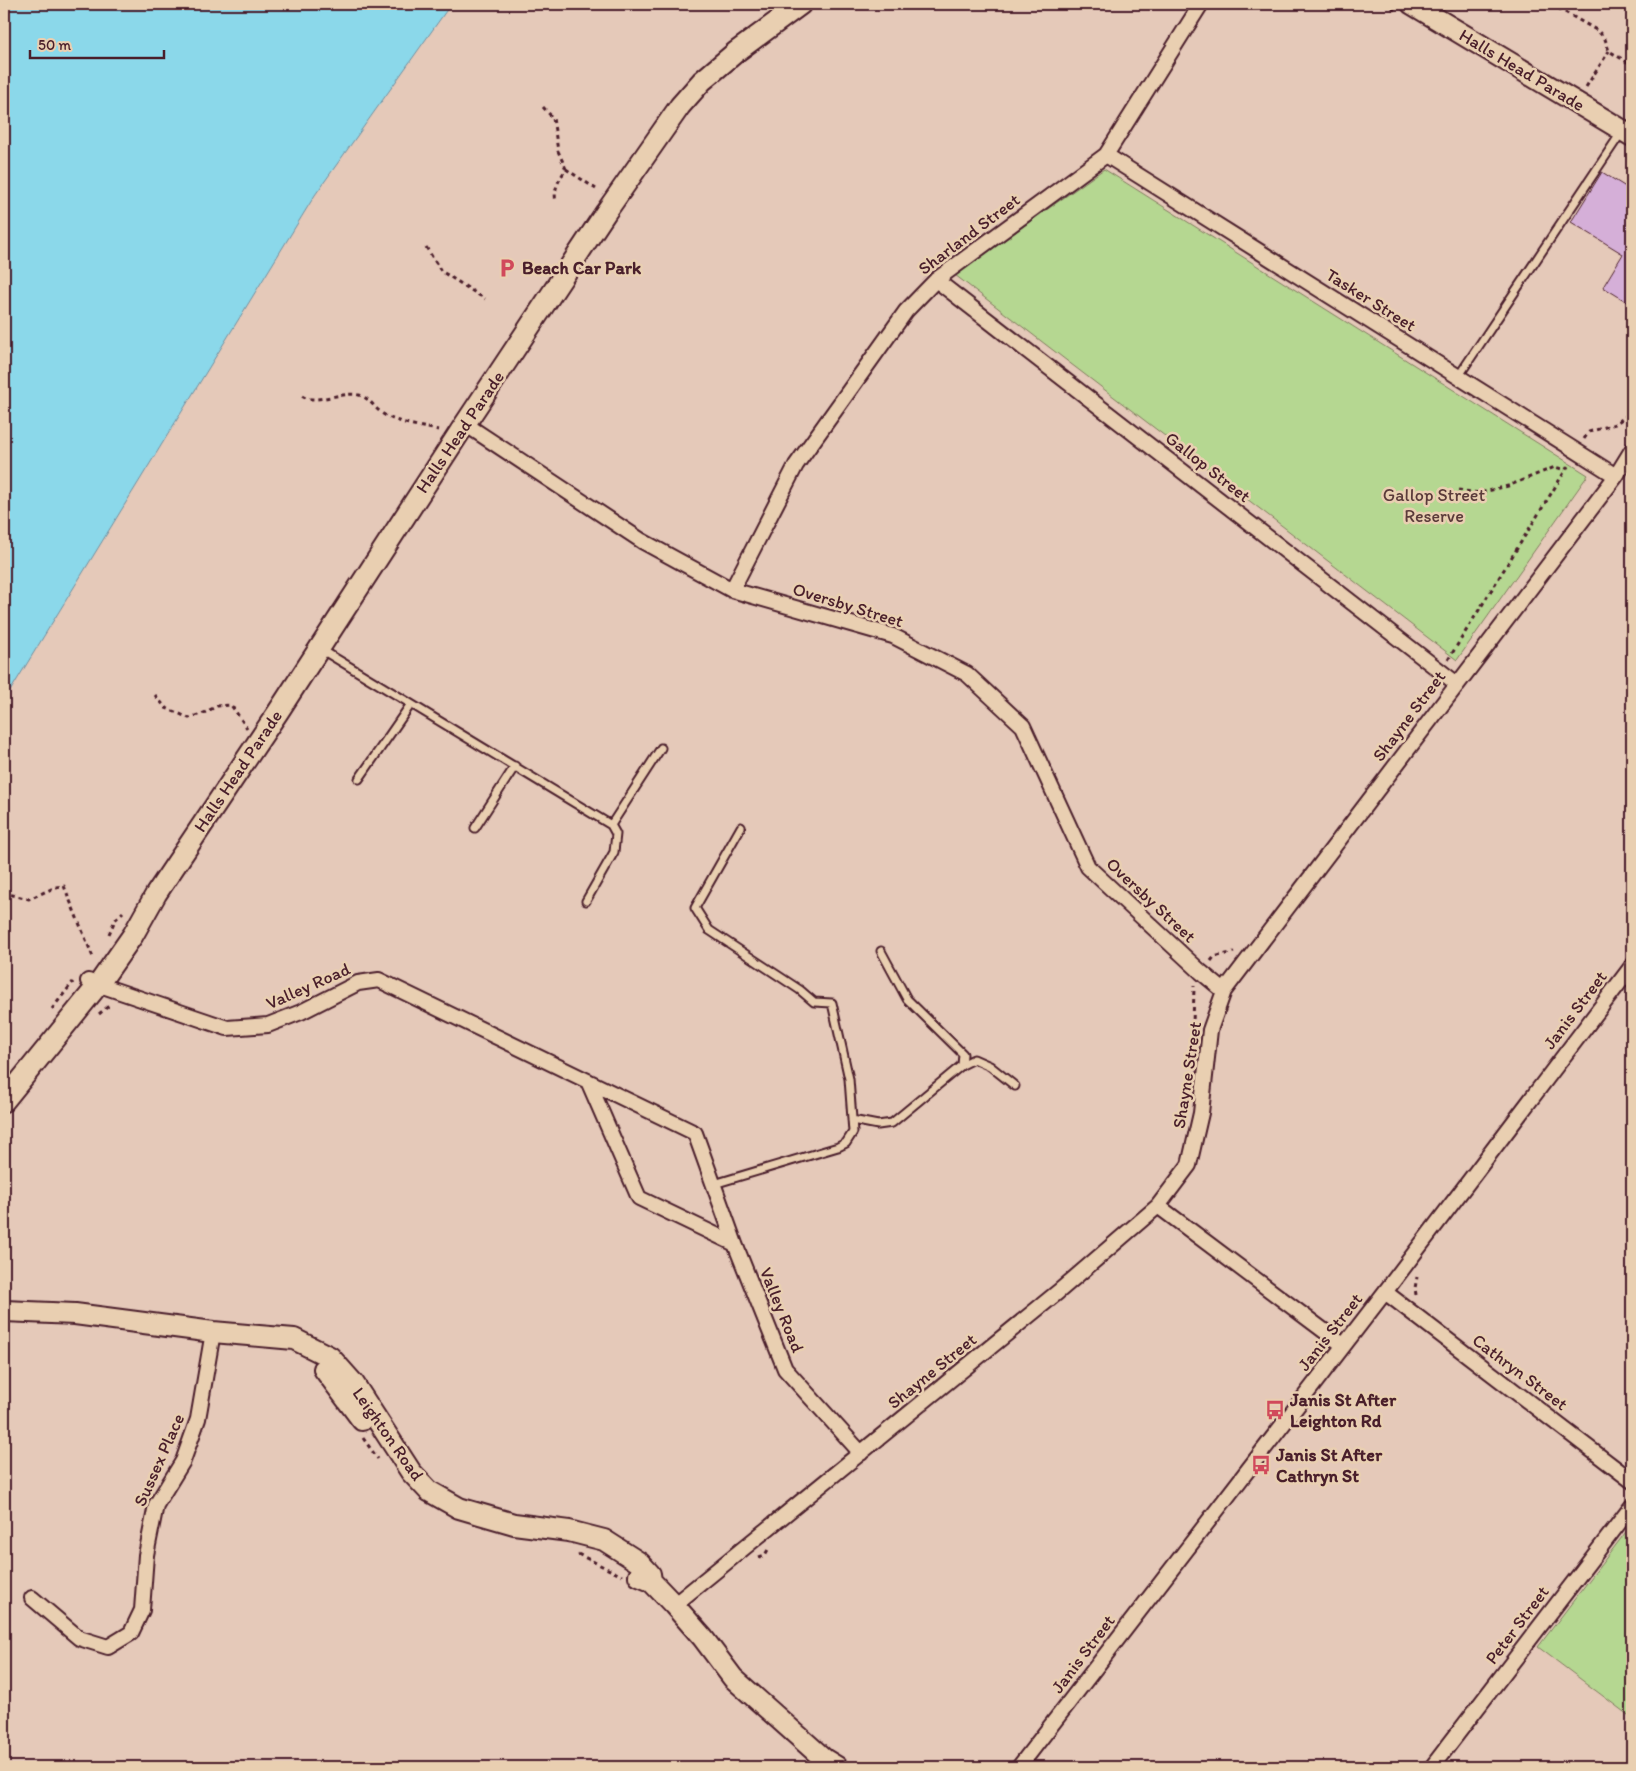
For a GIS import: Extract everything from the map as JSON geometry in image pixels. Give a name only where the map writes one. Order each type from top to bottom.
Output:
[{"type":"street","name":"Halls Head Parade","points":[[4,1101],[93,983],[142,922],[156,894],[465,424],[606,212],[680,106],[702,81],[736,52],[801,4]]},
{"type":"street","name":"Sharland Street","points":[[732,590],[796,465],[906,311],[936,280],[1106,156],[1200,4]]},
{"type":"street","name":"Halls Head Parade","points":[[1412,4],[1627,133]]},
{"type":"street","name":"Tasker Street","points":[[1106,156],[1616,476]]},
{"type":"street","name":"Gallop Street","points":[[936,280],[1457,684]]},
{"type":"street","name":"Oversby Street","points":[[465,424],[642,541],[732,590],[893,636],[967,674],[1023,726],[1088,867],[1224,991]]},
{"type":"street","name":"Shayne Street","points":[[674,1605],[1050,1299],[1158,1206],[1189,1165],[1201,1113],[1210,1030],[1224,991],[1616,476],[1632,450]]},
{"type":"street","name":"Janis Street","points":[[1019,1767],[1385,1292],[1632,966]]},
{"type":"street","name":"Valley Road","points":[[93,983],[227,1028],[268,1025],[301,1012],[358,983],[379,980],[695,1133],[785,1369],[861,1453]]},
{"type":"street","name":"Halls Head Parade","points":[[4,1084],[93,983]]},
{"type":"street","points":[[588,1082],[639,1198],[736,1244]]},
{"type":"street","points":[[1158,1206],[1343,1345]]},
{"type":"street","name":"Cathryn Street","points":[[1385,1292],[1632,1481]]},
{"type":"street","name":"Leighton Road","points":[[4,1311],[75,1314],[213,1332],[262,1335],[313,1357],[322,1366],[410,1486],[456,1519],[517,1536],[603,1550],[618,1558],[634,1574],[651,1581],[703,1638],[734,1678],[824,1759],[836,1767]]},
{"type":"street","name":"Sussex Place","points":[[32,1598],[79,1638],[108,1646],[131,1633],[142,1610],[146,1555],[156,1505],[183,1460],[198,1420],[213,1332]]},
{"type":"street","name":"Peter Street","points":[[1432,1767],[1632,1506]]},
{"type":"lane","points":[[1458,377],[1610,151],[1627,133]]},
{"type":"lane","points":[[319,648],[611,825],[616,834],[614,852],[586,901]]},
{"type":"lane","points":[[359,779],[411,704]]},
{"type":"lane","points":[[611,825],[661,748]]},
{"type":"lane","points":[[475,828],[515,766]]},
{"type":"lane","points":[[714,1184],[838,1147],[846,1143],[853,1132],[849,1079],[832,1003],[814,1002],[800,990],[709,930],[695,908],[741,827]]},
{"type":"lane","points":[[881,950],[907,999],[963,1054],[962,1065]]},
{"type":"lane","points":[[852,1120],[878,1125],[892,1122],[962,1065],[974,1059],[990,1066],[1015,1086]]},
{"type":"path","points":[[1551,4],[1598,31],[1605,39],[1609,51],[1632,65]]},
{"type":"path","points":[[1576,102],[1609,51]]},
{"type":"path","points":[[543,107],[553,118],[558,151],[566,169],[600,192]]},
{"type":"path","points":[[556,202],[554,195],[558,180],[566,169]]},
{"type":"path","points":[[426,247],[441,271],[485,299]]},
{"type":"path","points":[[302,396],[311,400],[334,395],[360,395],[371,401],[383,414],[444,432]]},
{"type":"path","points":[[1421,708],[1423,700],[1440,670],[1589,432],[1615,424],[1632,412]]},
{"type":"path","points":[[1458,490],[1479,493],[1508,486],[1554,467],[1565,470]]},
{"type":"path","points":[[155,695],[166,708],[189,718],[217,706],[230,705],[249,730]]},
{"type":"path","points":[[4,893],[29,899],[56,886],[64,886],[93,957]]},
{"type":"path","points":[[1193,1035],[1194,982],[1214,957],[1238,951]]},
{"type":"path","points":[[97,1015],[104,1011],[122,993]]},
{"type":"path","points":[[360,1432],[380,1462]]},
{"type":"path","points":[[757,1557],[766,1555],[771,1544]]},
{"type":"path","points":[[576,1553],[626,1579]]},
{"type":"green space","name":"Gallop Street Reserve","points":[[1104,169],[1588,475],[1457,660],[955,275]]},
{"type":"green space","points":[[1632,1524],[1632,1718],[1538,1647]]},
{"type":"water","points":[[4,4],[451,4],[315,195],[4,701]]},
{"type":"building","points":[[1602,172],[1632,191],[1632,305],[1603,287],[1623,254],[1571,222]]},
{"type":"place","name":"Beach Car Park","points":[[507,268]]},
{"type":"place","name":"Janis St After Leighton Rd","points":[[1275,1410]]},
{"type":"place","name":"Janis St After Cathryn St","points":[[1261,1465]]}]
